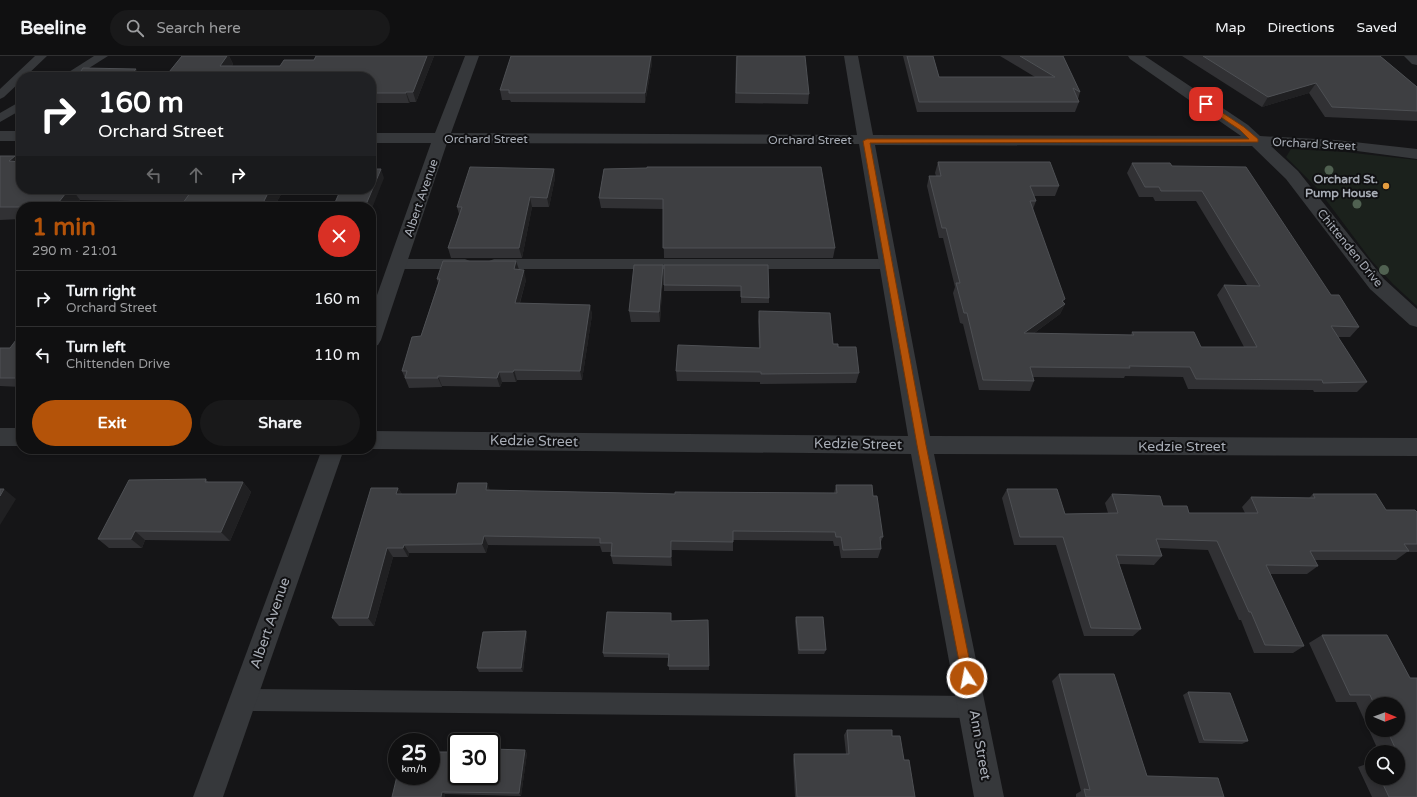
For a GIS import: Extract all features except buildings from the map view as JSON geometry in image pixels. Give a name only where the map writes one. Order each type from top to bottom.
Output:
[{"type":"street","name":"Albert Avenue","points":[[376,326],[441,138],[472,56]]},
{"type":"street","name":"Ann Street","points":[[852,56],[922,445],[989,797]]},
{"type":"street","name":"Chittenden Drive","points":[[1135,56],[1242,128],[1292,175],[1377,284],[1417,320]]},
{"type":"street","points":[[1411,56],[1417,61]]},
{"type":"street","points":[[0,136],[16,136]]},
{"type":"street","name":"Orchard Street","points":[[376,138],[867,141],[1255,141],[1322,143],[1417,154]]},
{"type":"street","points":[[0,437],[16,437]]},
{"type":"street","name":"Kedzie Street","points":[[376,440],[922,445],[1417,447]]},
{"type":"street","name":"Albert Avenue","points":[[208,797],[331,454]]},
{"type":"lane","points":[[24,72],[41,56]]},
{"type":"lane","points":[[75,72],[102,56]]},
{"type":"lane","points":[[0,95],[16,80]]},
{"type":"lane","points":[[3,112],[16,107]]},
{"type":"lane","points":[[398,264],[889,264]]},
{"type":"lane","points":[[243,700],[973,707]]},
{"type":"shaded area","points":[[1291,149],[1345,152],[1417,160],[1417,306],[1393,284],[1371,260],[1317,188],[1286,157]]},
{"type":"place","name":"Orchard St. Pump House","points":[[1386,186]]},
{"type":"route","points":[[967,678],[922,445],[867,141],[1255,141],[1242,128],[1206,104]]}]
